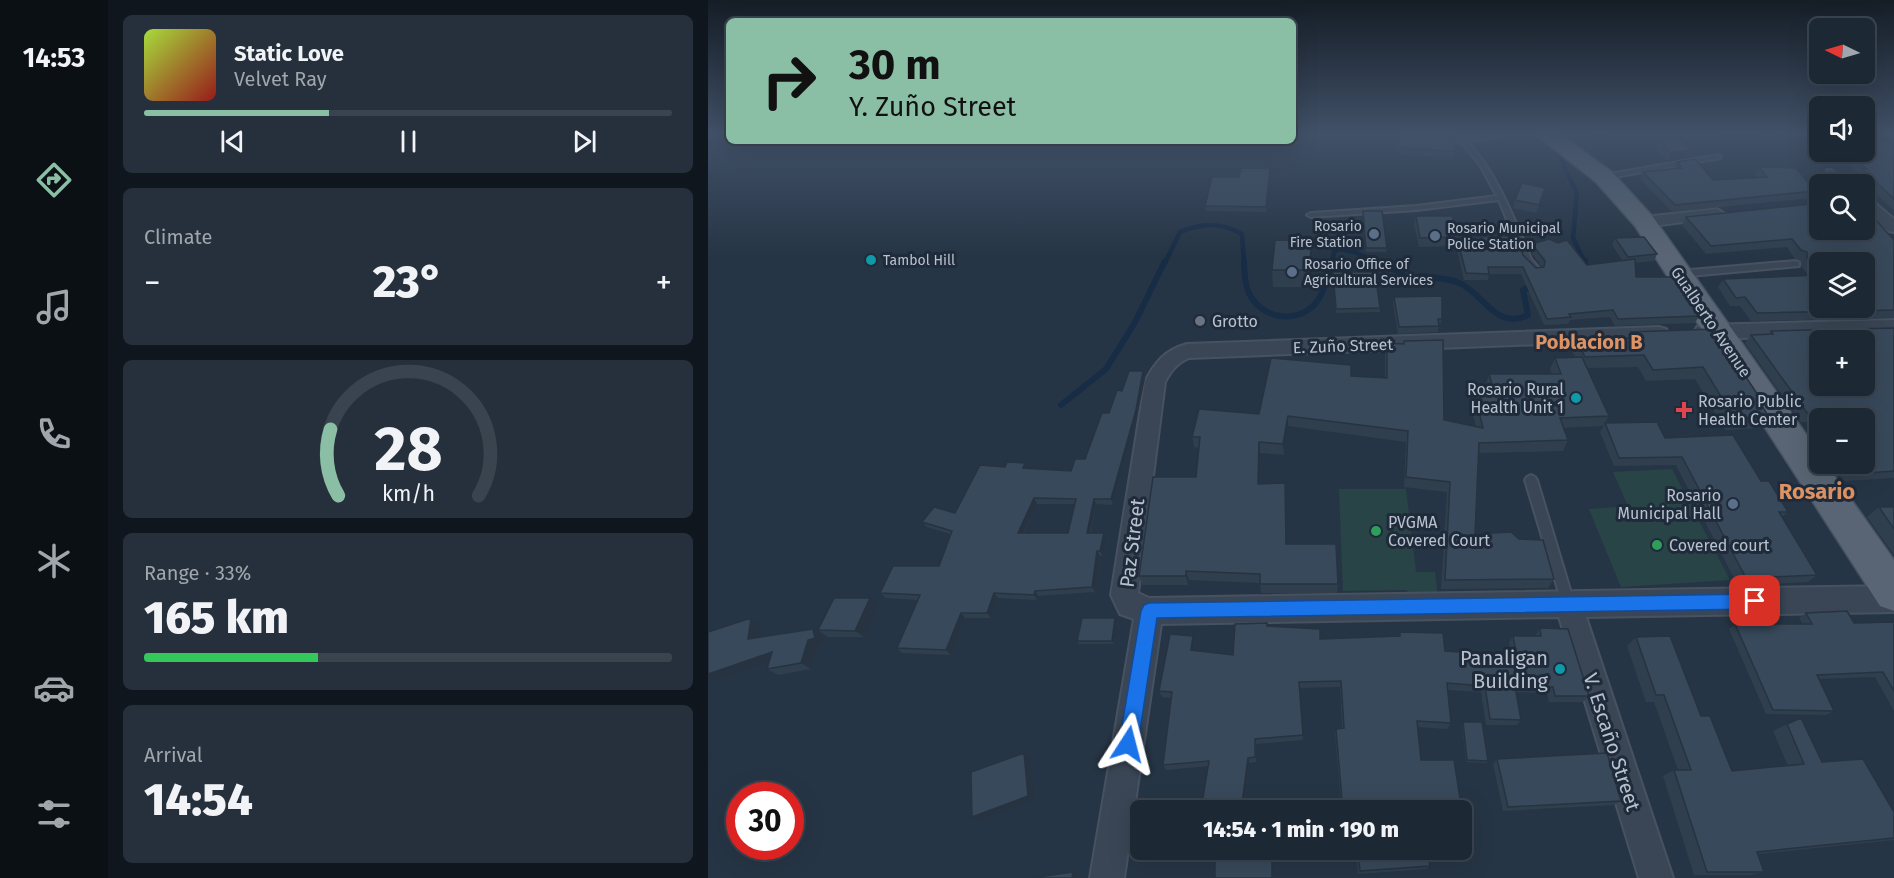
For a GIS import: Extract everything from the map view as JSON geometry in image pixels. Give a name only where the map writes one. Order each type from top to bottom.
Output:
[{"type":"main road","name":"Gualberto Avenue","points":[[1600,174],[1644,222],[1894,593]]},
{"type":"street","points":[[1875,211],[1894,227]]},
{"type":"street","points":[[1644,222],[1737,212]]},
{"type":"street","name":"E. Zuño Street","points":[[1187,351],[1717,331],[1894,327]]},
{"type":"street","name":"Paz Street","points":[[1107,878],[1149,611],[1130,605],[1124,595],[1125,577],[1155,382],[1173,355],[1187,351]]},
{"type":"street","points":[[1149,611],[1894,599]]},
{"type":"street","name":"V. Escaño Street","points":[[1569,605],[1656,878]]},
{"type":"lane","points":[[1486,174],[1500,198],[1527,260],[1537,270]]},
{"type":"lane","points":[[1604,177],[1621,174]]},
{"type":"lane","points":[[1311,215],[1416,208],[1500,198]]},
{"type":"lane","points":[[1679,274],[1796,264]]},
{"type":"lane","points":[[1531,480],[1569,605]]},
{"type":"green space","name":"Covered court","points":[[1672,469],[1730,580],[1621,587],[1589,509],[1628,506],[1613,472]]},
{"type":"green space","name":"PVGMA Covered Court","points":[[1339,489],[1406,489],[1416,572],[1435,572],[1438,599],[1409,600],[1407,590],[1343,591]]},
{"type":"building","points":[[1240,174],[1269,174],[1266,207],[1205,206],[1212,177],[1239,177]]},
{"type":"building","points":[[1645,174],[1708,174],[1713,180],[1767,177],[1765,174],[1801,174],[1809,184],[1809,192],[1675,205]]},
{"type":"building","points":[[1867,174],[1894,174],[1894,199],[1875,181],[1875,174]]},
{"type":"building","points":[[1522,183],[1545,188],[1539,205],[1515,200]]},
{"type":"building","points":[[1809,204],[1809,240],[1875,240],[1875,219],[1894,240],[1894,310],[1875,310],[1875,252],[1809,252],[1809,260],[1807,252],[1801,250],[1792,239],[1711,246],[1686,217]]},
{"type":"building","name":"Rosario Fire Station","points":[[1363,211],[1382,211],[1387,248],[1366,248]]},
{"type":"building","points":[[1416,216],[1452,216],[1458,237],[1420,238]]},
{"type":"building","points":[[1512,236],[1517,249],[1521,248],[1523,255],[1536,268],[1544,267],[1545,261],[1532,244],[1549,239],[1558,243],[1567,240],[1587,265],[1635,259],[1636,277],[1673,277],[1699,316],[1618,319],[1613,310],[1569,314],[1571,317],[1547,319],[1523,267],[1488,267],[1489,274],[1466,273],[1457,238]]},
{"type":"building","points":[[1644,237],[1657,254],[1628,257],[1615,238]]},
{"type":"building","points":[[1275,240],[1312,241],[1309,270],[1272,270]]},
{"type":"building","points":[[1333,272],[1375,272],[1380,308],[1336,309]]},
{"type":"building","points":[[1809,275],[1809,312],[1757,313],[1745,297],[1736,298],[1723,279]]},
{"type":"building","points":[[1442,296],[1442,319],[1438,319],[1439,326],[1399,327],[1394,297]]},
{"type":"building","points":[[1894,328],[1894,471],[1875,472],[1875,408],[1809,408],[1808,414],[1751,335],[1773,334],[1771,331],[1809,330],[1809,396],[1875,396],[1875,330],[1812,330]]},
{"type":"building","points":[[1714,329],[1762,401],[1759,401],[1769,417],[1734,418],[1703,367],[1653,370],[1644,355],[1585,357],[1577,340],[1634,338],[1631,332]]},
{"type":"building","points":[[1443,340],[1444,420],[1483,428],[1472,384],[1492,384],[1489,374],[1561,374],[1555,358],[1582,357],[1609,416],[1560,418],[1568,440],[1479,443],[1475,534],[1511,532],[1519,539],[1543,540],[1554,579],[1445,580],[1450,482],[1406,477],[1408,431],[1288,416],[1283,444],[1259,442],[1258,484],[1285,483],[1286,544],[1336,544],[1338,584],[1260,584],[1260,574],[1186,571],[1186,576],[1139,576],[1153,477],[1196,477],[1200,437],[1192,437],[1199,409],[1259,414],[1271,358],[1351,365],[1351,376],[1387,378],[1387,343],[1404,344],[1404,341]]},
{"type":"building","points":[[1129,371],[1143,371],[1136,410],[1111,499],[1094,499],[1087,533],[1104,533],[1100,551],[1097,551],[1092,587],[1035,591],[1034,595],[994,593],[987,613],[961,613],[946,650],[897,648],[920,595],[880,593],[893,566],[939,566],[952,531],[922,522],[934,507],[955,513],[980,465],[1005,467],[1007,462],[1025,463],[1023,468],[1071,471],[1075,459],[1085,459],[1102,413],[1109,413],[1117,390],[1122,391]],"holes":[[[1034,498],[1076,499],[1068,533],[1018,533]]]},
{"type":"building","name":"Rosario Municipal Hall","points":[[1657,422],[1665,438],[1733,435],[1761,481],[1769,481],[1788,512],[1779,512],[1817,575],[1746,578],[1682,457],[1619,458],[1605,423]]},
{"type":"building","points":[[1879,507],[1894,507],[1894,529]]},
{"type":"building","points":[[834,598],[870,598],[855,631],[818,630]]},
{"type":"building","points":[[1847,611],[1854,623],[1894,622],[1894,691],[1883,672],[1817,675],[1834,711],[1773,710],[1735,624],[1812,624],[1806,613]]},
{"type":"building","points":[[751,618],[748,639],[813,629],[815,638],[808,640],[801,663],[767,669],[772,652],[708,674],[708,632]]},
{"type":"building","points":[[1082,618],[1115,618],[1112,641],[1077,641]]},
{"type":"building","points":[[1267,623],[1267,626],[1320,629],[1320,639],[1400,636],[1400,632],[1443,633],[1445,651],[1474,653],[1475,667],[1519,667],[1513,636],[1541,636],[1540,628],[1568,629],[1589,696],[1555,696],[1553,687],[1515,686],[1521,720],[1490,719],[1485,686],[1447,683],[1451,723],[1417,721],[1421,760],[1454,760],[1460,799],[1342,800],[1336,729],[1344,728],[1341,681],[1299,682],[1303,735],[1255,739],[1255,757],[1248,758],[1242,800],[1203,800],[1209,761],[1163,765],[1172,692],[1159,691],[1170,634],[1193,636],[1191,650],[1233,655],[1235,624]]},
{"type":"building","points":[[1670,636],[1701,716],[1710,716],[1732,771],[1804,764],[1787,724],[1801,718],[1822,762],[1863,759],[1894,812],[1894,838],[1757,852],[1764,872],[1707,872],[1674,770],[1691,770],[1664,695],[1656,695],[1636,637]]},
{"type":"building","points":[[1463,722],[1482,722],[1488,761],[1467,760]]},
{"type":"building","points":[[1024,753],[1028,796],[972,817],[971,772]]},
{"type":"building","points":[[1607,753],[1621,801],[1508,807],[1497,759]]},
{"type":"building","points":[[1215,860],[1272,860],[1272,878],[1215,878]]},
{"type":"building","points":[[1359,860],[1429,860],[1430,866],[1360,871]]},
{"type":"building","points":[[1073,872],[1072,878],[1031,878]]},
{"type":"waterway","points":[[1567,174],[1577,193],[1573,238],[1585,263]]},
{"type":"waterway","points":[[1165,263],[1180,232],[1211,225],[1227,227],[1242,234],[1244,263]]},
{"type":"waterway","points":[[1332,263],[1334,252],[1339,249],[1355,252],[1377,263]]},
{"type":"waterway","points":[[1061,405],[1106,369],[1134,324],[1165,261]]},
{"type":"waterway","points":[[1244,261],[1247,286],[1254,302],[1261,308],[1279,316],[1298,315],[1315,304],[1324,289],[1332,261]]},
{"type":"waterway","points":[[1374,261],[1402,273]]},
{"type":"waterway","points":[[1581,270],[1585,263]]},
{"type":"waterway","points":[[1421,276],[1453,281],[1463,285],[1500,316],[1517,319],[1528,315],[1523,290],[1534,285]]},
{"type":"place","name":"Rosario Fire Station","points":[[1374,234]]},
{"type":"place","name":"Rosario Municipal Police Station","points":[[1435,236]]},
{"type":"place","name":"Tambol Hill","points":[[871,260]]},
{"type":"place","name":"Rosario Office of Agricultural Services","points":[[1292,272]]},
{"type":"place","name":"Grotto","points":[[1200,321]]},
{"type":"place","name":"Rosario Rural Health Unit 1","points":[[1576,398]]},
{"type":"place","name":"Rosario Public Health Center","points":[[1684,410]]},
{"type":"place","name":"Rosario Municipal Hall","points":[[1733,504]]},
{"type":"place","name":"PVGMA Covered Court","points":[[1376,531]]},
{"type":"place","name":"Covered court","points":[[1657,545]]},
{"type":"place","name":"Panaligan Building","points":[[1560,669]]},
{"type":"district","name":"Poblacion B","points":[[1589,342]]},
{"type":"district","name":"Rosario","points":[[1817,491]]},
{"type":"route","points":[[1128,744],[1149,611],[1755,601]]}]
